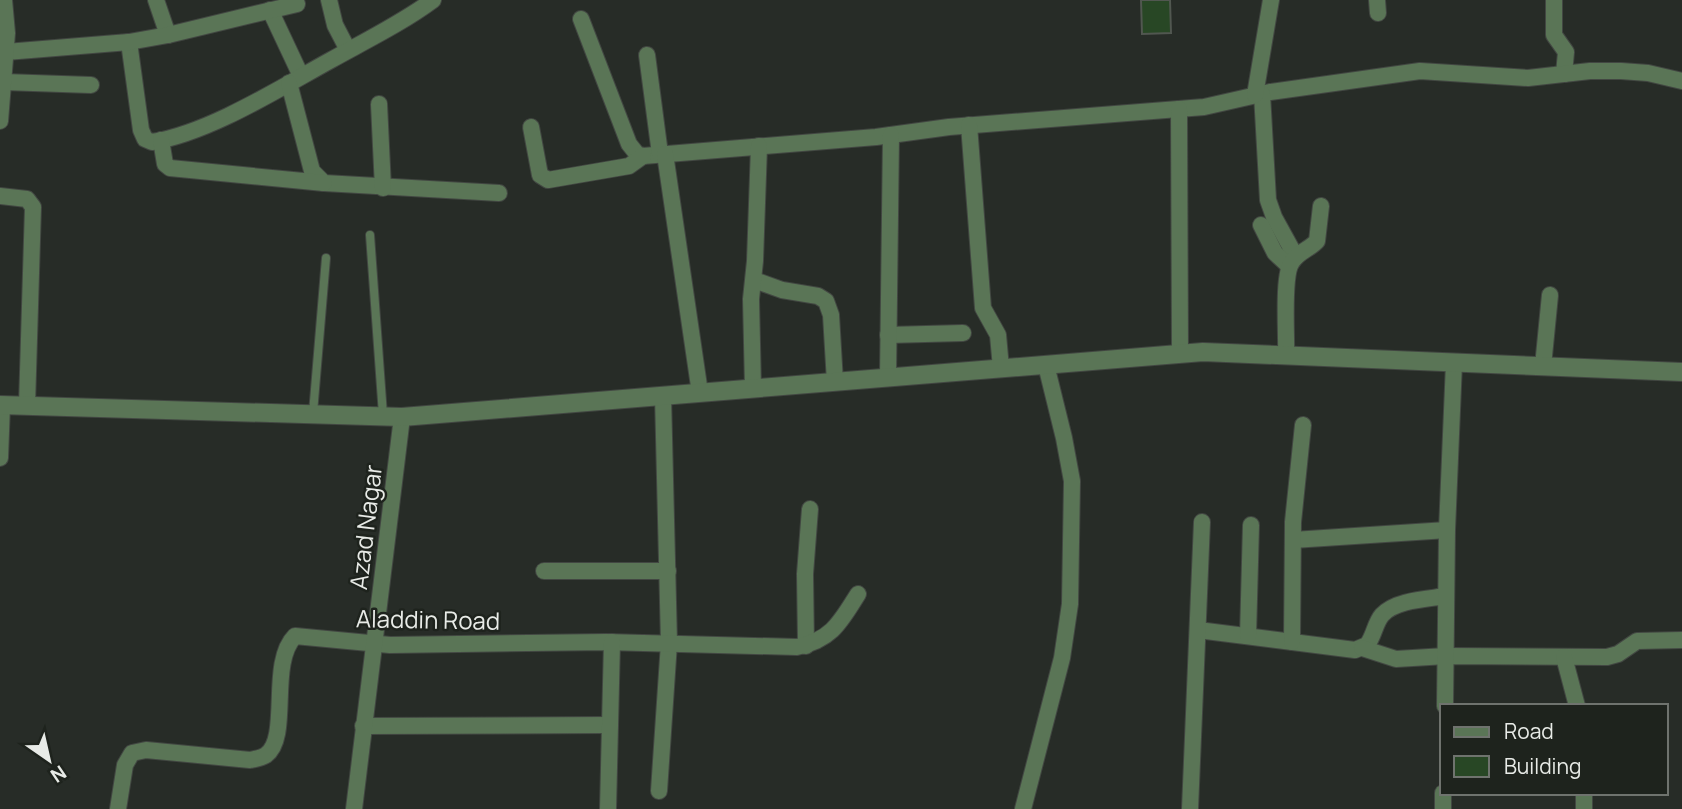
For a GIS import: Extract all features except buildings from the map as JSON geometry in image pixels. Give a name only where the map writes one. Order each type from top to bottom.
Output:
[{"type":"street","points":[[0,121],[6,52],[4,0]]},
{"type":"street","points":[[156,0],[168,35]]},
{"type":"street","points":[[329,0],[335,25],[348,50]]},
{"type":"street","points":[[129,42],[141,130],[145,139],[152,142],[241,109],[433,0]]},
{"type":"street","points":[[1271,0],[1258,95],[1268,200],[1292,261],[1286,356]]},
{"type":"street","points":[[1554,0],[1554,35],[1566,52],[1564,74]]},
{"type":"street","points":[[6,52],[129,42],[297,4]]},
{"type":"street","points":[[270,10],[295,80],[312,171],[324,183]]},
{"type":"street","points":[[581,19],[629,144],[637,154],[643,156],[891,135],[970,125],[1204,107],[1258,95],[1420,71],[1528,78],[1621,71],[1648,73],[1682,81]]},
{"type":"street","points":[[647,55],[700,393]]},
{"type":"street","points":[[4,82],[91,85]]},
{"type":"street","points":[[379,104],[383,188]]},
{"type":"street","points":[[1179,109],[1180,354]]},
{"type":"street","points":[[970,125],[984,308],[998,335],[1001,368]]},
{"type":"street","points":[[531,127],[540,175],[548,180],[629,166],[643,156]]},
{"type":"street","points":[[888,377],[891,135]]},
{"type":"street","points":[[161,140],[165,164],[170,168],[383,188],[499,193]]},
{"type":"street","points":[[752,388],[751,315],[759,146]]},
{"type":"street","points":[[0,196],[27,199],[33,207],[27,405]]},
{"type":"street","points":[[1292,261],[1317,241],[1321,206]]},
{"type":"street","points":[[1261,225],[1275,253],[1292,261]]},
{"type":"street","points":[[754,280],[782,290],[818,296],[826,301],[831,315],[835,382]]},
{"type":"street","points":[[1543,366],[1550,295]]},
{"type":"street","points":[[888,335],[963,333]]},
{"type":"street","points":[[0,458],[1,405],[402,417],[1203,352],[1682,372]]},
{"type":"street","points":[[1445,704],[1447,530],[1454,363]]},
{"type":"street","points":[[1023,809],[1062,658],[1070,604],[1072,481],[1046,365]]},
{"type":"street","points":[[659,791],[669,643],[663,396]]},
{"type":"street","name":"Azad Nagar","points":[[354,809],[402,417]]},
{"type":"street","points":[[1292,642],[1293,540],[1303,425]]},
{"type":"street","points":[[806,646],[805,574],[810,509]]},
{"type":"street","points":[[1189,809],[1202,522]]},
{"type":"street","points":[[1248,636],[1251,526]]},
{"type":"street","points":[[1293,540],[1447,530]]},
{"type":"street","points":[[544,571],[668,571]]},
{"type":"street","name":"Aladdin Road","points":[[118,809],[125,765],[132,753],[146,750],[250,760],[265,756],[274,746],[283,656],[288,643],[295,636],[408,645],[612,642],[778,648],[806,646],[836,629],[858,594]]},
{"type":"street","points":[[1198,630],[1355,650],[1370,641],[1382,615],[1389,610],[1404,604],[1446,596]]},
{"type":"street","points":[[1362,648],[1396,659],[1446,656],[1607,657],[1618,654],[1637,641],[1682,640]]},
{"type":"street","points":[[608,809],[612,642]]},
{"type":"street","points":[[1564,657],[1576,704]]},
{"type":"street","points":[[363,726],[610,726]]},
{"type":"lane","points":[[370,234],[383,415]]},
{"type":"lane","points":[[313,413],[326,258]]}]
